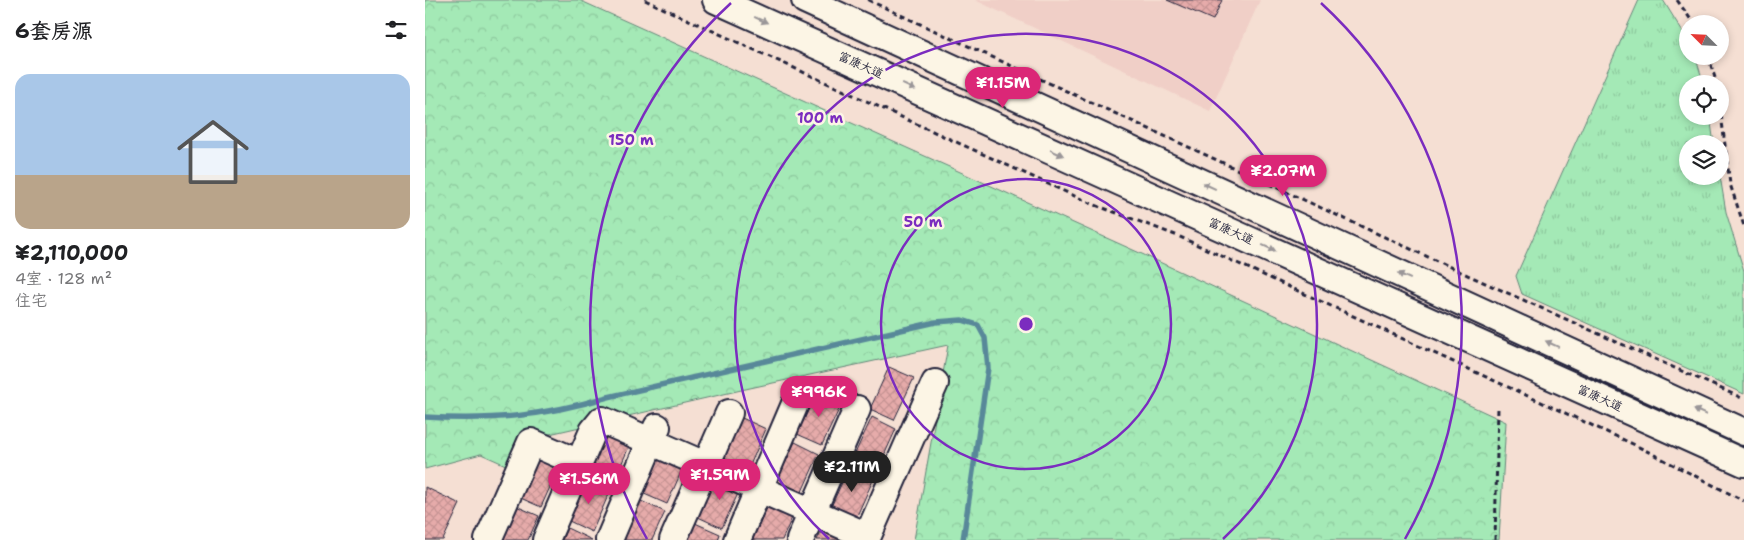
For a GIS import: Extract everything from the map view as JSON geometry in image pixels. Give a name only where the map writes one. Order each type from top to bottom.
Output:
[{"type":"street","name":"富康大道","points":[[716,0],[1744,464]]},
{"type":"street","points":[[805,0],[992,84],[1744,432]]},
{"type":"street","points":[[815,44],[830,11]]},
{"type":"street","points":[[977,117],[992,84]]},
{"type":"street","points":[[546,540],[593,431],[602,420],[654,434],[706,465],[867,538],[935,383]]},
{"type":"street","points":[[737,540],[798,397]]},
{"type":"street","points":[[800,540],[857,410]]},
{"type":"street","points":[[673,540],[729,413]]},
{"type":"street","points":[[609,540],[654,434]]},
{"type":"street","points":[[488,540],[531,442],[579,463]]},
{"type":"path","points":[[645,0],[1090,203],[1178,236],[1635,444],[1744,501]]},
{"type":"path","points":[[868,0],[1454,269],[1744,399]]},
{"type":"path","points":[[1677,0],[1688,15]]},
{"type":"path","points":[[1722,125],[1730,184],[1744,226]]},
{"type":"path","points":[[1495,540],[1498,407]]},
{"type":"shaded area","points":[[975,0],[1260,0],[1210,111]]},
{"type":"green space","points":[[425,0],[579,0],[1142,254],[1506,422],[1499,540],[914,540],[948,345],[519,441],[508,466],[481,454],[425,469]]},
{"type":"green space","points":[[1639,0],[1663,0],[1679,26],[1679,65],[1698,65],[1701,75],[1679,75],[1679,125],[1711,125],[1713,135],[1679,135],[1679,185],[1722,185],[1726,212],[1744,271],[1744,394],[1522,294],[1516,276]]},
{"type":"building","points":[[1167,0],[1222,0],[1213,20]]},
{"type":"building","points":[[889,367],[914,378],[894,420],[870,409]]},
{"type":"building","points":[[817,391],[842,403],[822,445],[797,434]]},
{"type":"building","points":[[872,417],[896,429],[877,471],[852,460]]},
{"type":"building","points":[[742,418],[766,429],[747,472],[723,461]]},
{"type":"building","points":[[607,429],[632,440],[613,483],[588,472]]},
{"type":"building","points":[[795,442],[819,454],[800,496],[775,485]]},
{"type":"building","points":[[662,450],[686,461],[667,504],[642,493]]},
{"type":"building","points":[[536,454],[560,465],[541,507],[516,496]]},
{"type":"building","points":[[849,467],[874,478],[855,520],[830,509]]},
{"type":"building","points":[[717,474],[742,485],[722,528],[698,517]]},
{"type":"building","points":[[587,478],[611,489],[592,532],[567,520]]},
{"type":"building","points":[[425,487],[460,504],[443,540],[425,540]]},
{"type":"building","points":[[771,500],[795,511],[782,540],[752,540]]},
{"type":"building","points":[[641,501],[665,512],[652,540],[623,540]]},
{"type":"building","points":[[514,505],[539,516],[528,540],[498,540]]},
{"type":"building","points":[[695,523],[720,534],[718,540],[688,540]]},
{"type":"building","points":[[825,523],[847,540],[817,540]]},
{"type":"building","points":[[567,528],[592,540],[562,540]]},
{"type":"waterway","points":[[425,417],[473,418],[539,413],[936,322],[962,320],[978,325],[985,338],[988,368],[963,540]]}]
